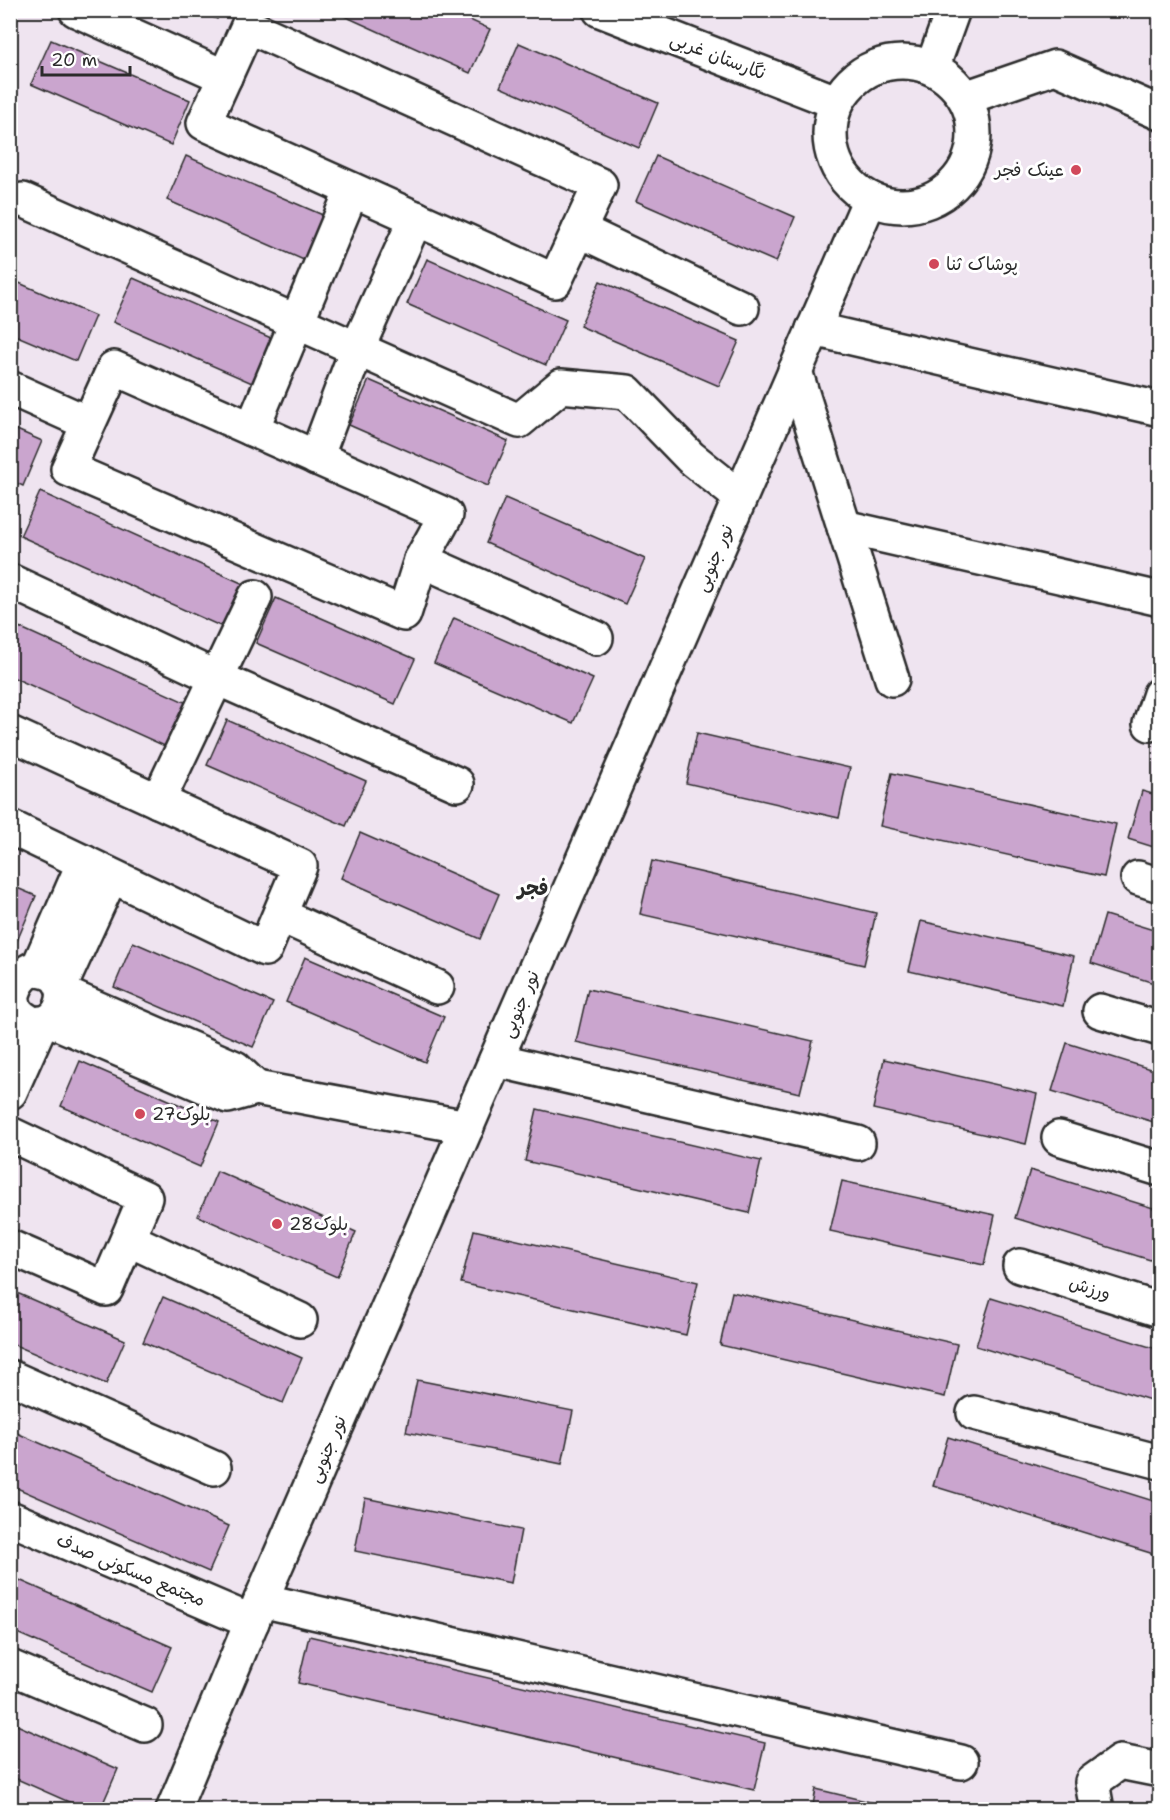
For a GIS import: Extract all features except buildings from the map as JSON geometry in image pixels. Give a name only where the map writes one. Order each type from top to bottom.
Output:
[{"type":"street","points":[[76,10],[225,76]]},
{"type":"street","name":"نگارستان غربی","points":[[600,10],[836,102]]},
{"type":"street","points":[[932,68],[953,10]]},
{"type":"street","points":[[248,27],[600,185],[555,281],[204,123],[225,76],[248,27]]},
{"type":"street","points":[[899,62],[910,62],[932,68],[951,80],[965,98],[973,120],[974,142],[968,164],[956,183],[937,198],[915,205],[892,206],[870,199],[851,186],[838,168],[830,146],[830,124],[836,102],[849,84],[867,70],[899,62]]},
{"type":"street","points":[[965,98],[1055,67],[1160,113]]},
{"type":"street","points":[[252,429],[352,190]]},
{"type":"street","name":"نور جنوبی","points":[[173,1809],[256,1611],[870,199]]},
{"type":"street","points":[[24,200],[519,421],[561,386],[627,392],[690,456],[740,497]]},
{"type":"street","points":[[316,458],[357,349],[416,218]]},
{"type":"street","points":[[579,230],[742,308]]},
{"type":"street","points":[[813,329],[1160,409]]},
{"type":"street","points":[[114,368],[252,429],[446,515],[421,560],[404,614],[68,470],[114,368]]},
{"type":"street","points":[[795,371],[892,679]]},
{"type":"street","points":[[10,388],[88,423]]},
{"type":"street","points":[[844,527],[1160,598]]},
{"type":"street","points":[[421,560],[596,638]]},
{"type":"street","points":[[10,581],[217,678],[457,784]]},
{"type":"street","points":[[158,801],[255,597]]},
{"type":"street","points":[[10,733],[300,866],[265,949],[10,826]]},
{"type":"street","points":[[10,1092],[30,998],[97,869]]},
{"type":"street","points":[[280,915],[437,987]]},
{"type":"street","points":[[30,998],[235,1068],[256,1088],[466,1127]]},
{"type":"street","points":[[1100,1011],[1160,1029]]},
{"type":"street","points":[[496,1060],[858,1143]]},
{"type":"street","points":[[10,1134],[145,1198],[106,1289],[10,1247]]},
{"type":"street","points":[[1059,1138],[1160,1169]]},
{"type":"street","points":[[128,1239],[300,1320]]},
{"type":"street","name":"ورزش","points":[[1020,1266],[1160,1310]]},
{"type":"street","points":[[10,1377],[214,1468]]},
{"type":"street","points":[[974,1413],[1160,1462]]},
{"type":"street","name":"مجتمع مسکونی صدف","points":[[10,1518],[256,1611],[961,1762]]},
{"type":"street","points":[[10,1667],[145,1725]]},
{"type":"street","points":[[1097,1809],[1092,1782],[1120,1762],[1160,1770]]},
{"type":"place","name":"عینک فجر","points":[[1076,170]]},
{"type":"place","name":"پوشاک ثنا","points":[[934,264]]},
{"type":"place","name":"بلوک27","points":[[140,1114]]},
{"type":"place","name":"بلوک28","points":[[277,1224]]},
{"type":"district","name":"فجر","points":[[533,888]]}]
